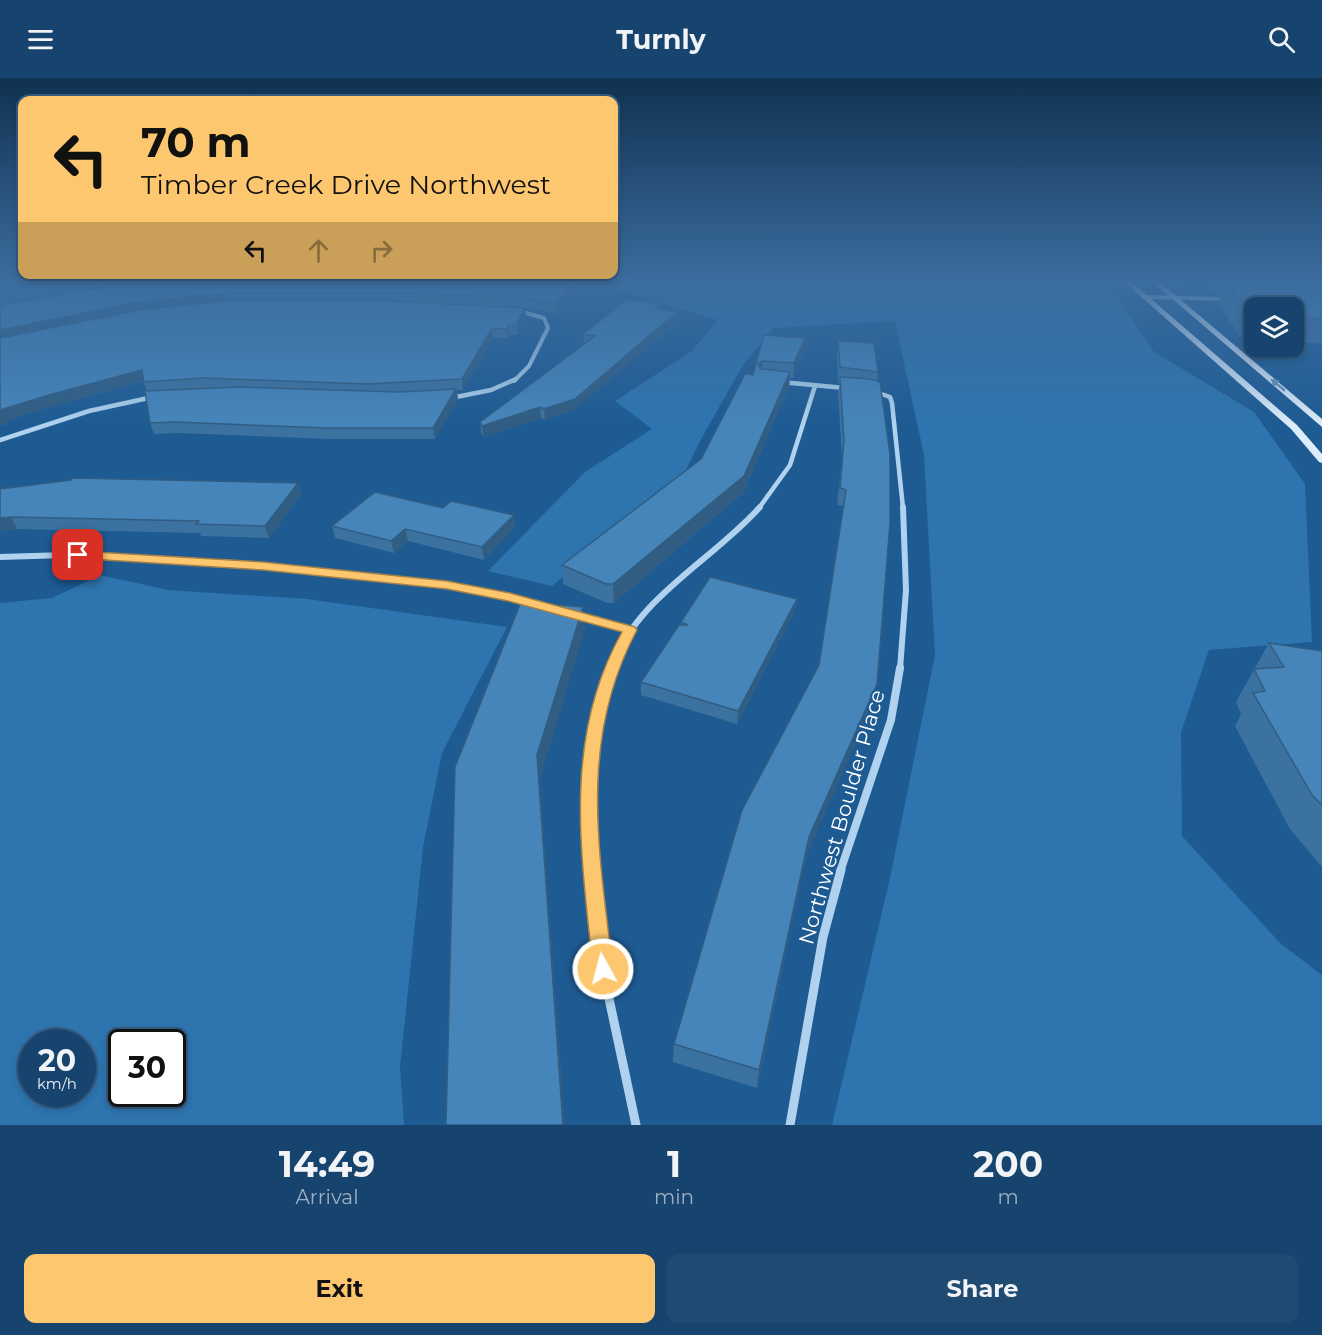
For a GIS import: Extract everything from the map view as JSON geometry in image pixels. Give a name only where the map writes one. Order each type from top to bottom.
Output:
[{"type":"street","points":[[445,399],[485,392],[525,372],[548,327]]},
{"type":"street","points":[[1178,327],[1294,427],[1322,460]]},
{"type":"street","points":[[1208,327],[1322,424]]},
{"type":"street","points":[[772,381],[858,389]]},
{"type":"street","points":[[636,1125],[617,1048],[603,969],[591,878],[588,810],[592,745],[601,697],[614,658],[630,630],[666,592],[733,535],[765,503],[785,474],[797,448],[815,386]]},
{"type":"street","name":"Northwest Boulder Place","points":[[790,1125],[801,1070],[816,965],[836,884],[895,704],[902,647],[906,552],[901,462],[890,397],[869,390]]},
{"type":"street","points":[[0,440],[89,411],[157,396]]},
{"type":"street","points":[[0,557],[66,555],[263,566],[447,585],[510,597],[542,606]]},
{"type":"street","points":[[564,612],[630,630]]},
{"type":"shaded area","points":[[712,327],[794,327],[774,328],[743,365],[685,472],[552,586],[488,571],[585,472],[652,429],[615,401],[692,351]]},
{"type":"shaded area","points":[[896,327],[1138,327],[1154,352],[1254,412],[1305,484],[1312,642],[1209,650],[1181,732],[1182,836],[1281,944],[1322,975],[1322,1125],[832,1125],[890,878],[935,655],[924,455]]},
{"type":"shaded area","points":[[100,575],[168,590],[307,599],[507,627],[442,753],[423,847],[400,1067],[404,1125],[0,1125],[0,603],[52,598]]},
{"type":"building","points":[[0,327],[15,327],[0,330]]},
{"type":"building","points":[[55,327],[508,327],[507,329],[492,328],[462,379],[367,384],[204,378],[144,382],[142,370],[0,410],[0,338]]},
{"type":"building","points":[[592,327],[660,327],[575,399],[544,409],[540,407],[482,426],[480,422],[595,336],[583,334]]},
{"type":"building","points":[[764,335],[805,338],[794,363],[762,361],[758,364],[761,369],[790,372],[744,476],[613,584],[606,584],[562,565],[701,459],[745,374],[753,375]]},
{"type":"building","points":[[838,341],[874,343],[878,372],[840,367]]},
{"type":"building","points":[[840,377],[880,382],[890,455],[890,523],[877,684],[809,837],[759,1070],[674,1044],[742,810],[819,665],[846,490],[840,488],[844,441]]},
{"type":"building","points":[[237,387],[400,392],[456,389],[433,428],[326,428],[150,423],[145,391]]},
{"type":"building","points":[[73,478],[298,483],[265,526],[196,524],[199,521],[0,518],[0,489]]},
{"type":"building","points":[[375,492],[443,508],[451,501],[514,515],[482,547],[405,529],[391,541],[332,526]]},
{"type":"building","points":[[710,577],[797,599],[738,711],[641,682],[679,625],[688,625],[681,622]]},
{"type":"building","points":[[521,602],[583,607],[537,755],[563,1125],[446,1125],[455,767]]},
{"type":"building","points":[[1269,643],[1322,651],[1322,805],[1312,795],[1253,693],[1265,691],[1254,669],[1284,667]]},
{"type":"route","points":[[78,555],[263,566],[447,585],[510,597],[630,630],[614,658],[601,697],[592,745],[588,810],[591,878],[603,969]]}]
